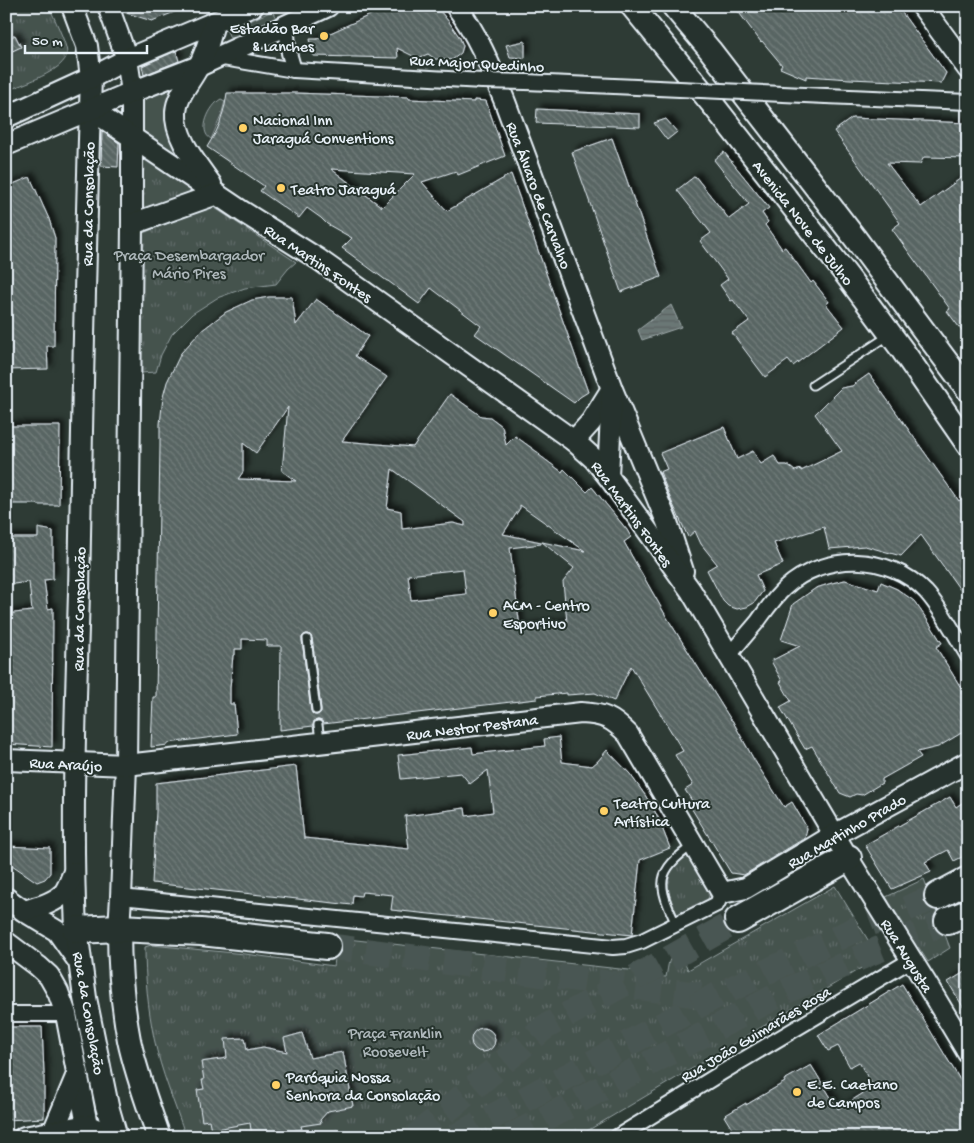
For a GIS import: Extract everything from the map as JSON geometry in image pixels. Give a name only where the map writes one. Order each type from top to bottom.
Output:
[{"type":"highway","points":[[738,920],[848,858]]},
{"type":"highway","points":[[938,896],[968,880]]},
{"type":"highway","points":[[76,930],[119,928],[201,932],[327,946]]},
{"type":"main road","name":"Rua da Consolação","points":[[72,6],[87,46],[91,78],[75,763],[76,930],[85,998],[114,1137]]},
{"type":"main road","name":"Rua da Consolação","points":[[108,6],[127,59],[132,92],[126,765],[119,961],[129,1041],[158,1137]]},
{"type":"main road","points":[[6,117],[91,78],[127,59],[253,6]]},
{"type":"main road","points":[[6,145],[199,66],[328,6]]},
{"type":"main road","name":"Rua Álvaro de Carvalho","points":[[456,6],[474,34],[495,77],[612,389],[667,522],[691,591]]},
{"type":"main road","name":"Avenida Nove de Julho","points":[[632,6],[720,114],[891,334],[968,445]]},
{"type":"main road","name":"Avenida Nove de Julho","points":[[673,6],[710,50],[855,238],[968,390]]},
{"type":"main road","points":[[922,6],[968,69]]},
{"type":"main road","name":"Rua Martins Fontes","points":[[214,23],[199,66],[183,92],[176,112],[177,122],[185,146],[217,194]]},
{"type":"main road","points":[[91,78],[132,92]]},
{"type":"main road","name":"Rua Martins Fontes","points":[[90,109],[288,242],[318,260],[574,441],[594,459],[691,591],[848,858]]},
{"type":"main road","points":[[132,224],[217,194]]},
{"type":"main road","points":[[574,441],[591,422],[612,389]]},
{"type":"main road","name":"Rua Álvaro de Carvalho","points":[[608,476],[612,389]]},
{"type":"main road","name":"Rua Nestor Pestana","points":[[126,765],[319,734],[581,713],[604,716],[617,723],[628,734],[722,893]]},
{"type":"main road","name":"Rua Araújo","points":[[6,760],[126,765]]},
{"type":"main road","name":"Rua Martinho Prado","points":[[722,893],[746,888],[834,835],[968,762]]},
{"type":"main road","name":"Rua Augusta","points":[[848,858],[968,1053]]},
{"type":"main road","points":[[24,910],[42,906],[64,893],[75,870]]},
{"type":"main road","points":[[6,898],[57,931],[81,965]]},
{"type":"main road","name":"Rua da Consolação","points":[[6,942],[49,976],[58,992],[66,1014],[91,1131]]},
{"type":"main road","points":[[53,1132],[78,1072]]},
{"type":"main road","points":[[24,1137],[53,1132],[91,1131],[114,1137]]},
{"type":"street","points":[[286,26],[289,53],[294,70]]},
{"type":"street","name":"Rua Major Quedinho","points":[[217,57],[294,70],[482,81],[968,102]]},
{"type":"street","points":[[729,656],[784,588],[799,577],[824,565],[846,561],[861,561],[882,566],[899,572],[913,580],[936,604],[968,656]]},
{"type":"street","points":[[121,898],[613,947],[626,946],[642,941],[717,904],[722,893]]},
{"type":"street","name":"Rua João Guimarães Rosa","points":[[617,1137],[911,960]]},
{"type":"street","points":[[6,1014],[66,1014]]},
{"type":"lane","points":[[812,384],[891,334]]},
{"type":"lane","points":[[307,639],[316,710]]},
{"type":"lane","points":[[676,924],[666,902],[663,877],[675,858],[693,844]]},
{"type":"green space","points":[[6,6],[49,6],[67,53],[65,60],[51,71],[6,91]]},
{"type":"green space","points":[[272,11],[276,18],[230,38],[227,31]]},
{"type":"green space","points":[[174,87],[167,106],[166,122],[179,156],[142,131],[142,99]]},
{"type":"green space","points":[[221,99],[225,101],[211,139],[205,130],[205,124],[209,112]]},
{"type":"green space","name":"Praça Desembargador Mário Pires","points":[[141,150],[198,194],[143,212]]},
{"type":"green space","name":"Praça Desembargador Mário Pires","points":[[212,206],[296,262],[276,284],[245,288],[217,298],[192,314],[172,334],[161,355],[156,372],[141,373],[143,233]]},
{"type":"green space","points":[[688,855],[710,894],[707,901],[678,916],[673,906],[668,883],[674,867]]},
{"type":"green space","points":[[924,879],[950,948],[928,962],[886,897]]},
{"type":"green space","name":"Praça Franklin Roosevelt","points":[[835,886],[876,953],[873,961],[577,1137],[186,1137],[157,1051],[147,993],[145,947],[151,945],[245,954],[334,966],[338,938],[638,971],[637,975],[666,977],[670,959],[679,949],[688,970]]},
{"type":"shaded area","points":[[671,305],[681,327],[642,340],[638,330]]},
{"type":"building","points":[[121,6],[187,7],[152,21],[123,12]]},
{"type":"building","points":[[390,6],[436,6],[460,38],[463,46],[461,53],[452,60],[435,59],[428,54],[418,58],[397,48],[398,58],[313,56],[310,39],[317,39]]},
{"type":"building","points":[[734,6],[897,6],[946,73],[941,83],[806,76],[806,79],[780,68],[782,65],[761,42]]},
{"type":"building","points":[[15,35],[21,47],[6,54],[6,40]]},
{"type":"building","points":[[525,41],[525,58],[510,57],[506,45]]},
{"type":"building","points":[[176,51],[179,61],[144,75],[142,66]]},
{"type":"building","points":[[227,93],[294,93],[486,101],[505,156],[458,175],[456,171],[422,182],[447,211],[511,174],[588,392],[574,403],[475,334],[481,326],[431,288],[419,304],[342,248],[352,238],[327,224],[307,208],[299,218],[260,191],[264,186],[207,147],[220,123]],"holes":[[[331,169],[415,174],[382,207]]]},
{"type":"building","points":[[537,109],[640,114],[640,127],[536,123]]},
{"type":"building","points":[[852,118],[968,123],[968,158],[924,157],[920,164],[887,163],[921,207],[968,173],[968,339],[947,311],[950,309],[892,229],[900,223],[834,131]]},
{"type":"building","points":[[666,119],[677,132],[667,140],[654,123]]},
{"type":"building","points":[[102,131],[119,143],[118,167],[101,166]]},
{"type":"building","points":[[612,138],[661,277],[621,292],[572,152]]},
{"type":"building","points":[[724,152],[769,208],[762,213],[768,222],[765,225],[782,249],[785,247],[811,283],[813,281],[829,302],[826,304],[844,327],[793,366],[788,360],[765,377],[732,333],[749,321],[720,285],[728,279],[700,241],[711,233],[677,190],[695,176],[729,219],[749,204],[714,160]]},
{"type":"building","points":[[30,177],[49,219],[55,238],[54,346],[47,346],[48,369],[6,370],[6,187]]},
{"type":"building","points":[[269,297],[292,297],[296,325],[316,299],[368,336],[355,356],[387,377],[342,441],[413,447],[450,394],[481,416],[490,417],[502,426],[506,445],[515,436],[562,472],[564,469],[587,492],[592,487],[627,530],[631,537],[624,542],[666,616],[784,807],[792,802],[807,828],[805,838],[744,875],[731,873],[690,806],[694,804],[685,790],[693,785],[675,755],[683,751],[631,666],[614,701],[595,693],[567,695],[567,693],[537,696],[537,699],[323,724],[322,721],[318,720],[314,721],[313,726],[280,730],[281,646],[267,646],[267,640],[242,639],[242,649],[235,649],[235,655],[233,655],[230,688],[230,704],[234,704],[237,734],[151,747],[153,697],[156,697],[160,424],[163,397],[167,382],[181,353],[201,331],[226,312],[252,300]],"holes":[[[288,407],[282,471],[296,481],[238,479],[243,472],[243,443],[256,453]],[[392,469],[465,522],[465,526],[453,523],[402,529],[401,511],[387,508]],[[520,505],[585,551],[542,542],[574,568],[563,582],[567,622],[520,628],[510,548],[541,544],[541,542],[503,534],[520,508]],[[463,569],[466,594],[411,600],[408,575]],[[306,634],[309,634],[312,638],[321,709],[321,712],[317,715],[314,715],[311,711],[302,637]]]},
{"type":"building","points":[[869,374],[959,501],[968,494],[968,601],[921,535],[901,556],[865,546],[829,549],[824,527],[774,543],[783,564],[756,575],[763,591],[754,603],[737,609],[728,606],[723,601],[707,570],[717,564],[701,544],[695,531],[688,537],[671,500],[660,472],[667,469],[660,453],[724,427],[737,459],[753,451],[761,464],[774,456],[780,465],[787,465],[795,471],[801,469],[801,471],[842,451],[815,414],[841,388],[852,386]]},
{"type":"building","points":[[6,426],[60,426],[59,505],[6,504]]},
{"type":"building","points":[[38,528],[53,531],[53,579],[44,580],[48,609],[53,608],[52,747],[6,744],[6,614],[32,611],[29,582],[6,585],[6,538],[38,538]]},
{"type":"building","points":[[845,580],[878,590],[881,582],[897,589],[914,601],[942,643],[936,647],[963,691],[961,692],[968,703],[968,729],[938,747],[917,752],[921,757],[882,779],[882,783],[862,795],[856,794],[850,797],[840,793],[812,746],[805,749],[780,707],[791,701],[771,661],[800,646],[781,640],[793,604],[816,588]]},
{"type":"building","points":[[559,737],[562,762],[592,766],[607,750],[630,774],[645,795],[657,815],[670,848],[640,860],[632,935],[391,910],[393,895],[362,892],[361,896],[353,895],[352,905],[152,883],[156,783],[296,766],[304,838],[409,849],[405,816],[465,808],[466,816],[493,812],[488,770],[470,784],[461,773],[401,779],[398,755],[472,747],[473,754],[545,746],[544,739]]},
{"type":"building","points":[[950,797],[956,807],[968,799],[968,854],[954,861],[948,850],[925,862],[931,872],[892,889],[865,845]]},
{"type":"building","points":[[6,846],[50,848],[50,873],[45,879],[37,882],[6,861]]},
{"type":"building","points":[[968,970],[968,1015],[948,982]]},
{"type":"building","points":[[902,984],[968,1093],[968,1137],[737,1137],[724,1116],[746,1103],[746,1105],[811,1065],[838,1109],[873,1087],[859,1062],[850,1067],[838,1046],[828,1051],[818,1035]]},
{"type":"building","points":[[6,1027],[42,1027],[44,1118],[6,1120]]},
{"type":"building","points":[[483,1028],[488,1029],[494,1035],[494,1045],[488,1051],[483,1052],[478,1051],[472,1045],[471,1040],[472,1035],[478,1029]]},
{"type":"building","name":"Paróquia Nossa Senhora da Consolação","points":[[302,1033],[310,1058],[343,1052],[353,1106],[328,1111],[320,1120],[321,1123],[301,1126],[302,1129],[286,1132],[283,1137],[271,1137],[270,1134],[252,1137],[250,1123],[211,1130],[209,1120],[202,1121],[197,1090],[204,1089],[201,1062],[227,1058],[225,1039],[245,1038],[247,1050],[263,1047],[287,1052],[284,1038]]},
{"type":"tunnel","points":[[455,1137],[714,997],[858,928],[938,896]]},
{"type":"tunnel","points":[[415,1137],[545,1027],[738,920]]},
{"type":"tunnel","points":[[510,1137],[784,992],[870,953],[948,921]]},
{"type":"tunnel","points":[[327,946],[714,997]]},
{"type":"place","name":"Estadão Bar & Lanches","points":[[324,36]]},
{"type":"place","name":"Nacional Inn Jaraguá Conventions","points":[[243,128]]},
{"type":"place","name":"Teatro Jaraguá","points":[[281,188]]},
{"type":"place","name":"ACM - Centro Esportivo","points":[[493,613]]},
{"type":"place","name":"Teatro Cultura Artística","points":[[604,811]]},
{"type":"place","name":"Paróquia Nossa Senhora da Consolação","points":[[276,1085]]},
{"type":"place","name":"E.E. Caetano de Campos","points":[[797,1092]]}]
